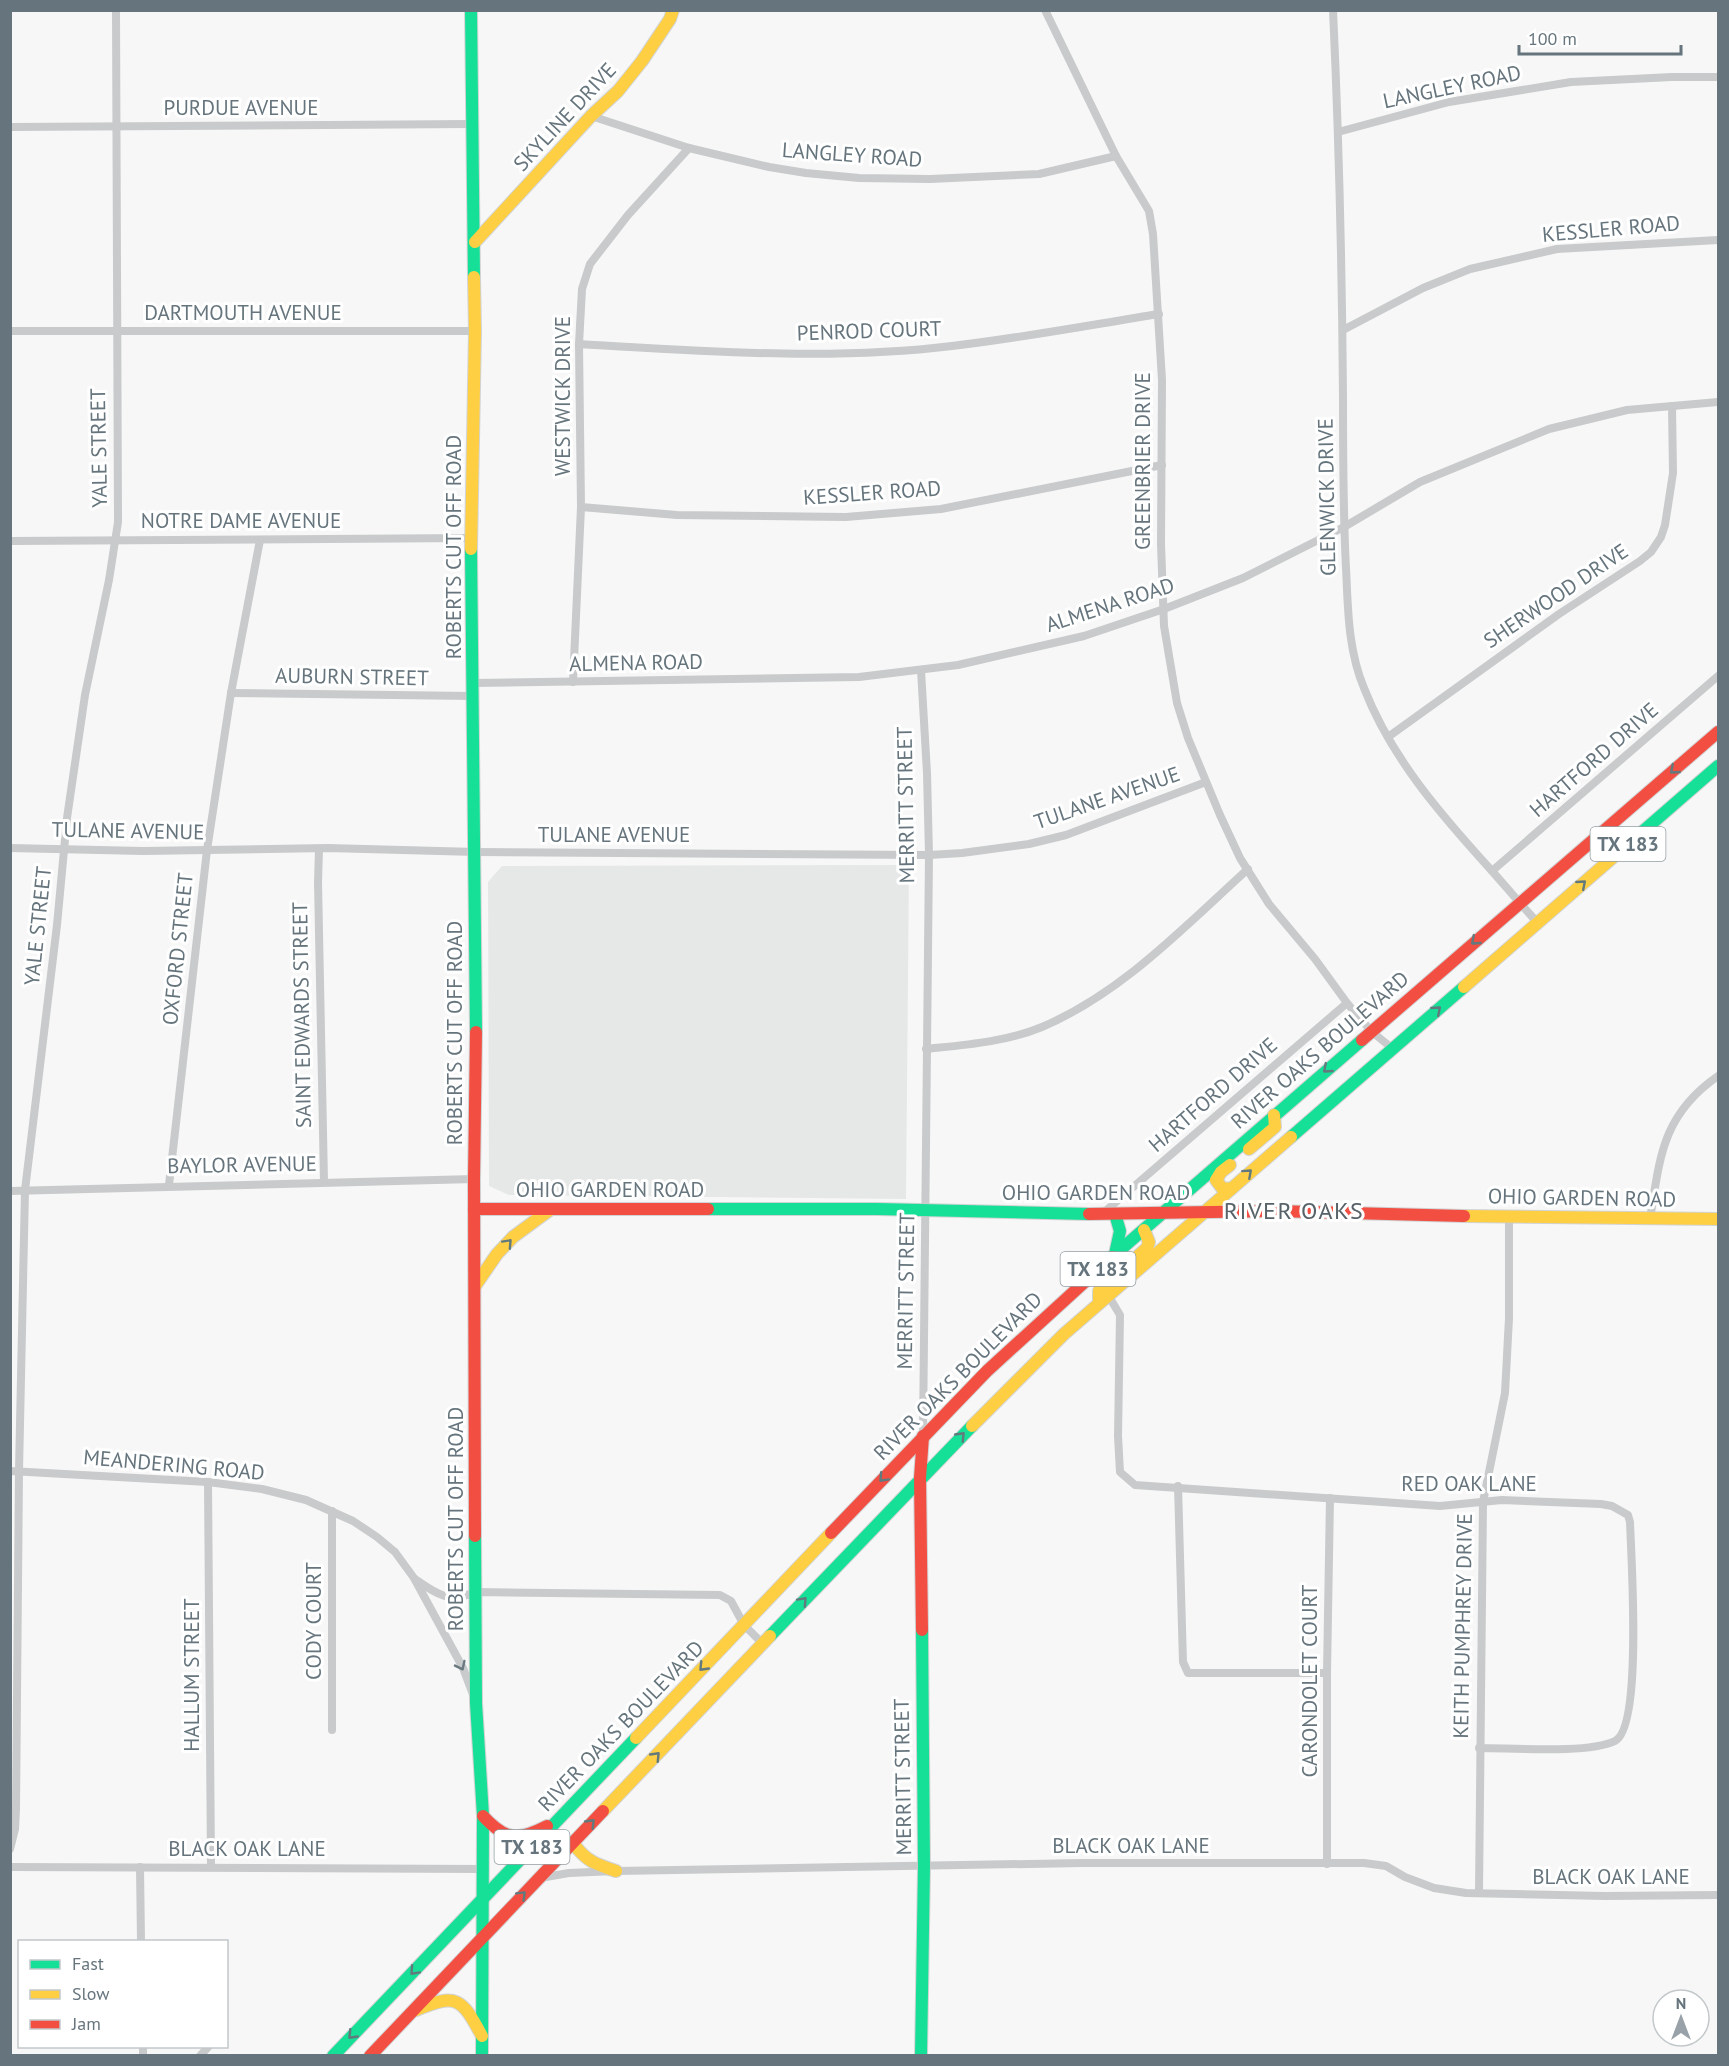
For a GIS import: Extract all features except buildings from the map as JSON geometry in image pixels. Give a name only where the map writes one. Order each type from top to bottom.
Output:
[{"type":"street","name":"YALE STREET","points":[[10,1849],[15,1829],[16,1809],[15,1471],[25,1190],[64,848],[85,695],[118,522],[116,10]]},
{"type":"street","name":"ROBERTS CUT OFF ROAD","points":[[471,10],[471,124],[475,242],[471,538],[476,852],[474,1179],[476,1702],[483,1816],[482,2055]]},
{"type":"street","name":"SKYLINE DRIVE","points":[[475,242],[591,116],[618,91],[642,61],[670,19],[673,10]]},
{"type":"street","name":"GREENBRIER DRIVE","points":[[1046,10],[1116,156],[1149,211],[1153,234],[1162,380],[1161,544],[1164,609],[1170,668],[1177,703],[1206,782],[1225,825],[1269,904],[1315,959],[1347,1004],[1371,1031],[1393,1049]]},
{"type":"street","name":"GLENWICK DRIVE","points":[[1333,10],[1343,330],[1344,527],[1348,616],[1354,658],[1364,688],[1388,737],[1412,775],[1453,829],[1537,922]]},
{"type":"street","name":"LANGLEY ROAD","points":[[1338,132],[1449,102],[1570,82],[1719,77]]},
{"type":"street","name":"LANGLEY ROAD","points":[[591,116],[689,148],[769,167],[860,178],[930,179],[1039,174],[1116,156]]},
{"type":"street","name":"PURDUE AVENUE","points":[[10,127],[471,124]]},
{"type":"street","name":"WESTWICK DRIVE","points":[[573,682],[581,507],[579,344],[582,289],[590,264],[628,215],[689,148]]},
{"type":"street","name":"KESSLER ROAD","points":[[1343,330],[1423,288],[1461,273],[1546,251],[1719,240]]},
{"type":"street","name":"PENROD COURT","points":[[579,344],[722,352],[842,353],[951,346],[1158,314]]},
{"type":"street","name":"DARTMOUTH AVENUE","points":[[10,331],[475,331]]},
{"type":"street","name":"ALMENA ROAD","points":[[473,690],[573,682],[860,677],[958,665],[1084,636],[1164,609],[1244,578],[1344,527],[1420,482],[1549,429],[1627,410],[1719,402]]},
{"type":"street","name":"SHERWOOD DRIVE","points":[[1388,737],[1559,614],[1651,552],[1661,537],[1665,525],[1673,473],[1671,406]]},
{"type":"street","name":"KESSLER ROAD","points":[[581,507],[677,514],[846,517],[941,509],[1162,465]]},
{"type":"street","name":"NOTRE DAME AVENUE","points":[[10,541],[471,538]]},
{"type":"street","name":"OXFORD STREET","points":[[169,1185],[207,850],[231,693],[260,540]]},
{"type":"street","name":"MERRITT STREET","points":[[921,670],[927,773],[928,855],[926,1210],[923,1436],[920,1478],[924,1866],[921,2055]]},
{"type":"street","name":"HARTFORD DRIVE","points":[[1492,871],[1719,676]]},
{"type":"street","name":"AUBURN STREET","points":[[231,693],[473,690]]},
{"type":"street","name":"RIVER OAKS BOULEVARD","points":[[370,2055],[573,1843],[606,1788],[744,1625],[987,1371],[1115,1254],[1274,1115],[1719,732]]},
{"type":"street","name":"RIVER OAKS BOULEVARD","points":[[333,2055],[561,1817],[606,1788],[763,1644],[1008,1388],[1104,1299],[1719,766]]},
{"type":"street","name":"TULANE AVENUE","points":[[10,848],[143,851],[319,849],[928,855],[1029,844],[1066,835],[1206,782]]},
{"type":"street","name":"SAINT EDWARDS STREET","points":[[319,849],[324,1181]]},
{"type":"street","points":[[926,1050],[989,1041],[1040,1028],[1084,1007],[1149,959],[1248,869]]},
{"type":"street","name":"HARTFORD DRIVE","points":[[1108,1214],[1347,1004]]},
{"type":"street","points":[[1650,1219],[1661,1153],[1669,1132],[1681,1110],[1707,1084],[1719,1076]]},
{"type":"street","points":[[1231,1189],[1219,1187],[1216,1180],[1221,1172],[1275,1127],[1274,1115]]},
{"type":"street","name":"BAYLOR AVENUE","points":[[10,1191],[169,1185],[474,1179]]},
{"type":"street","name":"OHIO GARDEN ROAD","points":[[474,1209],[926,1210],[1108,1214],[1274,1210],[1509,1217],[1719,1219]]},
{"type":"street","points":[[475,1286],[497,1254],[513,1237],[551,1209]]},
{"type":"street","points":[[1108,1214],[1120,1231],[1115,1254]]},
{"type":"street","name":"KEITH PUMPHREY DRIVE","points":[[1479,1893],[1483,1502],[1505,1393],[1509,1318],[1509,1217]]},
{"type":"street","points":[[1104,1299],[1099,1291],[1147,1248],[1149,1242],[1144,1230]]},
{"type":"street","name":"RED OAK LANE","points":[[1104,1299],[1120,1315],[1118,1436],[1120,1472],[1135,1485],[1178,1486],[1440,1506],[1502,1500],[1601,1504],[1612,1506],[1628,1515],[1633,1611],[1633,1676],[1625,1730],[1617,1740],[1588,1748],[1479,1748]]},
{"type":"street","name":"MEANDERING ROAD","points":[[15,1471],[208,1482],[262,1489],[306,1500],[353,1521],[395,1552],[414,1578],[463,1668],[476,1702]]},
{"type":"street","name":"HALLUM STREET","points":[[208,1482],[211,1867]]},
{"type":"street","points":[[1178,1486],[1183,1662],[1188,1672],[1327,1673]]},
{"type":"street","name":"CARONDOLET COURT","points":[[1327,1864],[1330,1498]]},
{"type":"street","name":"CODY COURT","points":[[332,1511],[332,1731]]},
{"type":"street","name":"MEANDERING ROAD","points":[[414,1578],[437,1595],[459,1599],[476,1592],[720,1595],[731,1601],[744,1625],[763,1644]]},
{"type":"street","points":[[483,1816],[495,1831],[505,1836],[518,1838],[534,1833],[561,1817]]},
{"type":"street","points":[[573,1843],[583,1857],[597,1865],[616,1871]]},
{"type":"street","name":"BLACK OAK LANE","points":[[538,1879],[569,1873],[616,1871],[1082,1863],[1364,1863],[1386,1866],[1405,1877],[1434,1888],[1479,1893],[1605,1896],[1719,1895]]},
{"type":"street","name":"BLACK OAK LANE","points":[[10,1867],[483,1869]]},
{"type":"street","points":[[140,1867],[141,1940]]},
{"type":"street","points":[[411,2012],[439,2000],[460,2003],[466,2007],[482,2036]]},
{"type":"shaded area","points":[[909,865],[906,1199],[509,1195],[489,1186],[488,882],[502,866]]},
{"type":"traffic: fast","points":[[471,10],[474,277]]},
{"type":"traffic: fast","points":[[471,549],[476,1032]]},
{"type":"traffic: fast","points":[[1634,839],[1718,766]]},
{"type":"traffic: fast","points":[[1291,1137],[1464,987]]},
{"type":"traffic: fast","points":[[1112,1257],[1362,1040]]},
{"type":"traffic: fast","points":[[708,1209],[877,1209],[1089,1214]]},
{"type":"traffic: fast","points":[[1115,1214],[1120,1231],[1115,1254]]},
{"type":"traffic: fast","points":[[770,1636],[972,1426]]},
{"type":"traffic: fast","points":[[475,1536],[476,1703],[483,1816],[482,2056]]},
{"type":"traffic: fast","points":[[921,2056],[924,1866],[922,1630]]},
{"type":"traffic: fast","points":[[333,2056],[636,1738]]},
{"type":"traffic: slow","points":[[475,242],[591,116],[618,91],[642,61],[670,19],[673,10]]},
{"type":"traffic: slow","points":[[471,549],[474,277]]},
{"type":"traffic: slow","points":[[1464,987],[1634,839]]},
{"type":"traffic: slow","points":[[1249,1149],[1275,1127],[1274,1115]]},
{"type":"traffic: slow","points":[[972,1426],[1064,1334],[1291,1137]]},
{"type":"traffic: slow","points":[[1230,1165],[1221,1172],[1216,1180],[1222,1188],[1231,1189]]},
{"type":"traffic: slow","points":[[475,1286],[497,1254],[513,1237],[551,1209]]},
{"type":"traffic: slow","points":[[1464,1216],[1718,1219]]},
{"type":"traffic: slow","points":[[1099,1303],[1099,1291],[1147,1248],[1149,1242],[1144,1230]]},
{"type":"traffic: slow","points":[[636,1738],[831,1533]]},
{"type":"traffic: slow","points":[[603,1811],[770,1636]]},
{"type":"traffic: slow","points":[[573,1843],[592,1861],[616,1871]]},
{"type":"traffic: slow","points":[[416,2010],[441,2001],[457,2002],[469,2014],[482,2036]]},
{"type":"traffic: jam","points":[[1362,1040],[1718,732]]},
{"type":"traffic: jam","points":[[475,1536],[476,1032]]},
{"type":"traffic: jam","points":[[474,1209],[708,1209]]},
{"type":"traffic: jam","points":[[1089,1214],[1274,1211],[1464,1216]]},
{"type":"traffic: jam","points":[[831,1533],[987,1371],[1112,1257]]},
{"type":"traffic: jam","points":[[922,1630],[920,1478],[923,1436]]},
{"type":"traffic: jam","points":[[370,2056],[603,1811]]},
{"type":"traffic: jam","points":[[483,1816],[499,1830],[513,1836],[528,1834],[547,1826]]},
{"type":"district","name":"RIVER OAKS","points":[[1294,1211]]}]
